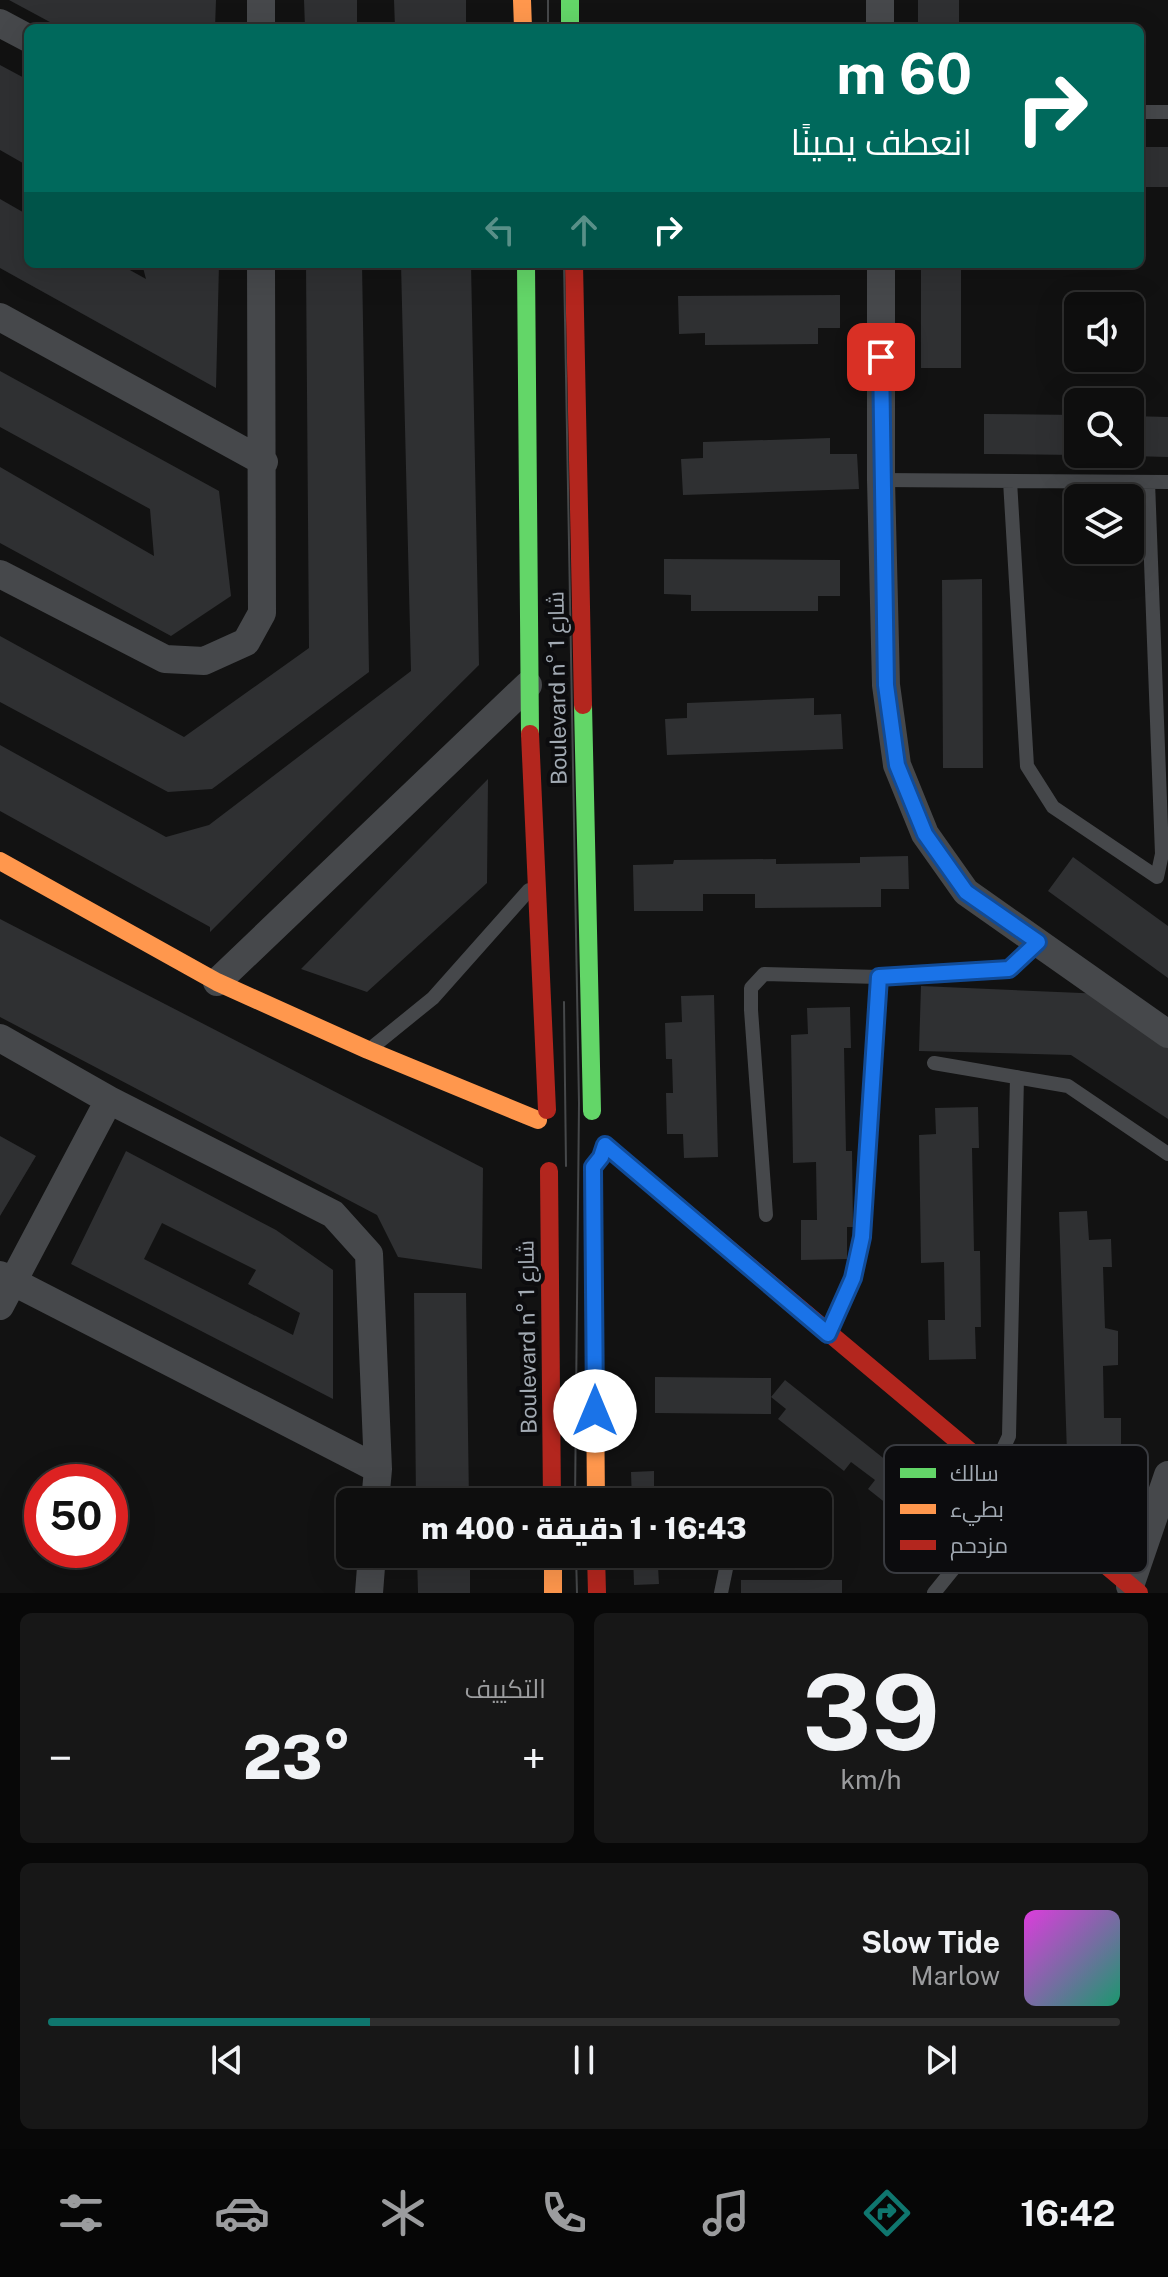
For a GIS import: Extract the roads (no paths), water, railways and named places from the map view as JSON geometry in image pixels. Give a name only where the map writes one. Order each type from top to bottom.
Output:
[{"type":"main road","points":[[522,0],[523,24]]},
{"type":"main road","points":[[570,0],[570,24]]},
{"type":"main road","name":"Boulevard n° شارع 1","points":[[526,268],[528,685],[542,1115]]},
{"type":"main road","name":"Boulevard n° شارع 1","points":[[574,268],[600,1128]]},
{"type":"main road","points":[[0,861],[217,982],[368,1050],[542,1115],[567,1103],[581,1105],[600,1128],[828,1334],[962,1445]]},
{"type":"main road","points":[[542,1115],[533,1147],[563,1174],[583,1174],[593,1167],[601,1157],[600,1128]]},
{"type":"main road","points":[[593,1167],[596,1488]]},
{"type":"main road","name":"Boulevard n° شارع 1","points":[[552,1488],[563,1174]]},
{"type":"main road","points":[[553,1568],[553,1593]]},
{"type":"main road","points":[[596,1568],[597,1593]]},
{"type":"main road","points":[[1115,1573],[1134,1589]]},
{"type":"street","points":[[261,0],[261,24]]},
{"type":"street","points":[[880,0],[880,24]]},
{"type":"street","points":[[0,23],[24,36]]},
{"type":"street","points":[[0,574],[165,659],[204,661],[246,642],[262,613],[264,462],[261,268]]},
{"type":"street","points":[[881,268],[881,480],[886,685],[897,765],[925,834],[966,892],[1168,1034]]},
{"type":"street","points":[[0,317],[264,462]]},
{"type":"street","points":[[217,982],[528,685]]},
{"type":"street","points":[[0,1038],[109,1100],[333,1214],[369,1254],[376,1488]]},
{"type":"street","points":[[109,1100],[5,1288],[378,1469]]},
{"type":"street","points":[[1148,1542],[1168,1475]]},
{"type":"street","points":[[369,1593],[371,1568]]},
{"type":"lane","points":[[1144,112],[1168,112]]},
{"type":"lane","points":[[881,480],[1168,482]]},
{"type":"lane","points":[[1010,481],[1027,766],[1053,807],[1163,878]]},
{"type":"lane","points":[[1148,482],[1163,878]]},
{"type":"lane","points":[[368,1050],[433,998],[536,882]]},
{"type":"lane","points":[[766,1215],[751,988],[764,974],[879,977],[1009,969],[1038,942]]},
{"type":"lane","points":[[828,1334],[853,1278],[862,1237],[879,977]]},
{"type":"lane","points":[[934,1063],[1068,1086],[1168,1154]]},
{"type":"lane","points":[[1005,1445],[1009,1436],[1017,1077]]},
{"type":"lane","points":[[721,1593],[726,1568]]},
{"type":"lane","points":[[934,1593],[950,1573]]},
{"type":"tram line","points":[[548,0],[548,24]]},
{"type":"tram line","points":[[564,268],[579,1103],[575,1488]]},
{"type":"tram line","points":[[564,1002],[566,1166]]},
{"type":"tram line","points":[[576,1568],[577,1593]]}]
